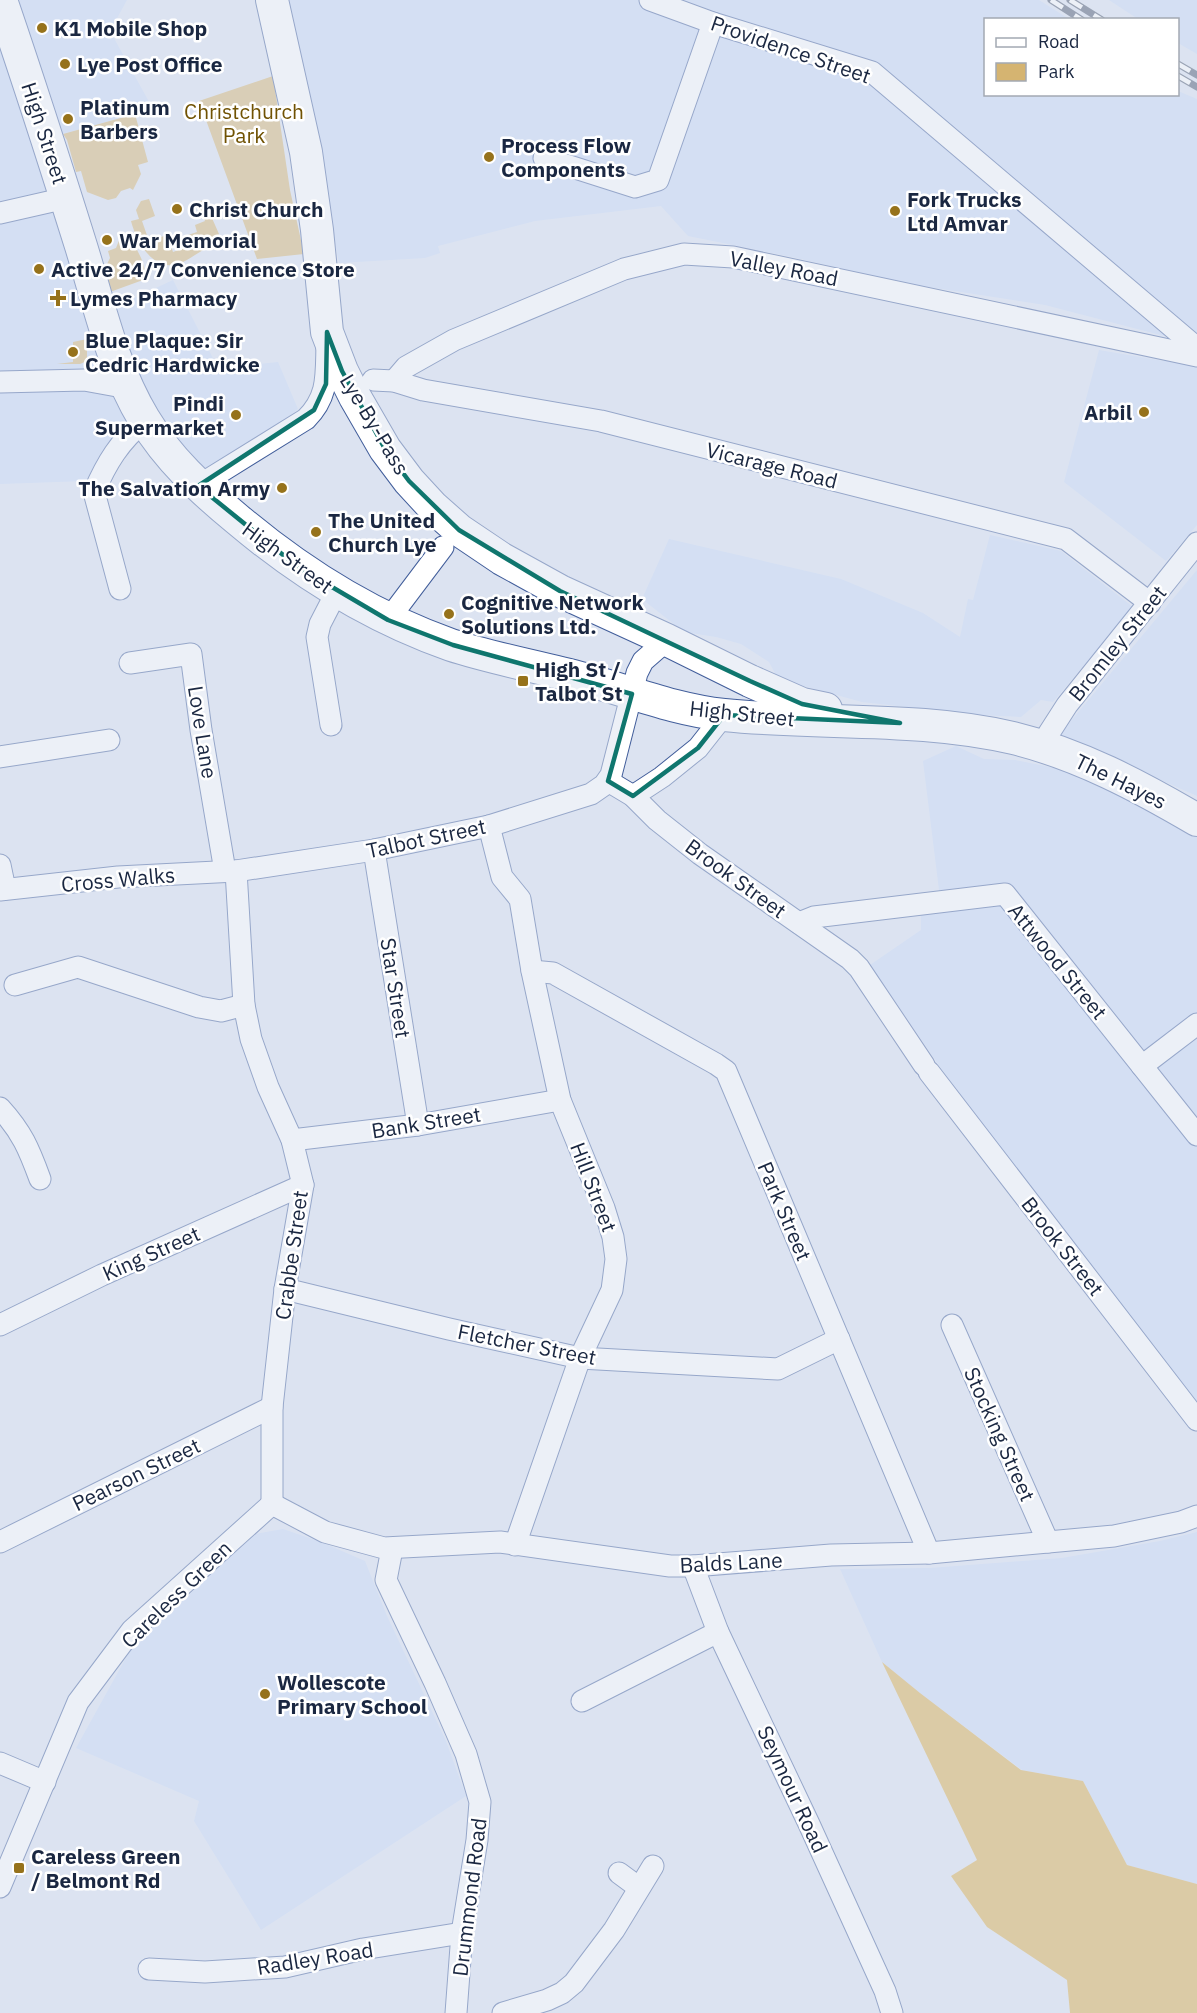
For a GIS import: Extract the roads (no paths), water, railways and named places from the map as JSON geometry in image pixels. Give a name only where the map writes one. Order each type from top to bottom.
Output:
[{"type":"highway","name":"Lye By-Pass","points":[[272,0],[306,152],[317,230],[327,332],[342,371],[385,449],[409,482],[459,530],[502,559],[560,591],[802,704],[900,723]]},
{"type":"highway","name":"High Street","points":[[4,1],[112,350],[128,388],[145,421],[182,470],[258,537],[336,593],[388,620],[453,645],[604,684],[678,706],[724,715],[900,723]]},
{"type":"highway","points":[[724,715],[733,698],[750,681]]},
{"type":"highway","name":"The Hayes","points":[[900,723],[986,733],[1042,747],[1096,766],[1197,820]]},
{"type":"street","name":"Providence Street","points":[[650,0],[713,23],[872,72],[1197,348]]},
{"type":"street","points":[[544,158],[635,187],[658,180],[713,23]]},
{"type":"street","points":[[0,213],[66,198]]},
{"type":"street","name":"Valley Road","points":[[383,381],[454,340],[624,269],[684,254],[733,256],[1197,356]]},
{"type":"street","points":[[198,486],[306,418],[314,410],[326,384],[327,332]]},
{"type":"street","points":[[84,380],[97,372],[112,350]]},
{"type":"street","points":[[0,382],[84,380],[128,388]]},
{"type":"street","name":"Vicarage Road","points":[[383,381],[601,421],[1066,539],[1150,603]]},
{"type":"street","points":[[120,589],[94,492],[117,448],[145,421]]},
{"type":"street","name":"Bromley Street","points":[[1042,747],[1048,733],[1067,705],[1197,543]]},
{"type":"street","points":[[388,620],[443,547]]},
{"type":"street","points":[[331,725],[317,637],[320,624],[336,593]]},
{"type":"street","points":[[608,780],[614,766],[637,674],[643,661],[667,640]]},
{"type":"street","name":"Love Lane","points":[[130,663],[191,654],[201,730],[230,871]]},
{"type":"street","points":[[633,796],[662,777],[698,748],[724,715]]},
{"type":"street","points":[[0,757],[109,740]]},
{"type":"street","name":"Talbot Street","points":[[230,871],[374,850],[489,826],[591,794],[608,780]]},
{"type":"street","name":"Brook Street","points":[[608,780],[633,796],[657,820],[700,854],[850,959],[859,968],[926,1068],[1197,1420]]},
{"type":"street","name":"Hill Street","points":[[489,826],[502,877],[519,899],[560,1100],[604,1208],[613,1237],[616,1259],[612,1290],[580,1358],[515,1545]]},
{"type":"street","name":"Star Street","points":[[374,850],[418,1125]]},
{"type":"street","points":[[0,865],[3,890]]},
{"type":"street","name":"Cross Walks","points":[[3,890],[118,877],[230,871]]},
{"type":"street","name":"Crabbe Street","points":[[230,871],[244,1005],[251,1039],[268,1086],[292,1140],[303,1185],[285,1289],[272,1407],[272,1504]]},
{"type":"street","name":"Attwood Street","points":[[799,923],[814,917],[1005,894],[1197,1136]]},
{"type":"street","points":[[15,985],[78,967],[199,1007],[221,1011],[244,1005]]},
{"type":"street","name":"Park Street","points":[[532,971],[553,973],[726,1071],[929,1553]]},
{"type":"street","points":[[1142,1066],[1197,1024]]},
{"type":"street","name":"Bank Street","points":[[292,1140],[418,1125],[560,1100]]},
{"type":"street","points":[[0,1108],[16,1126],[30,1152],[40,1179]]},
{"type":"street","name":"King Street","points":[[0,1325],[102,1275],[303,1185]]},
{"type":"street","name":"Fletcher Street","points":[[285,1289],[580,1358],[778,1369],[839,1339]]},
{"type":"street","name":"Stocking Street","points":[[952,1325],[1048,1542]]},
{"type":"street","name":"Pearson Street","points":[[0,1542],[272,1407]]},
{"type":"street","name":"Balds Lane","points":[[272,1504],[325,1532],[392,1549],[500,1542],[670,1566],[831,1555],[929,1553],[1114,1536],[1182,1522],[1197,1516]]},
{"type":"street","name":"Careless Green","points":[[0,1887],[78,1702],[132,1630],[272,1504]]},
{"type":"street","name":"Drummond Road","points":[[392,1549],[386,1580],[466,1754],[480,1802],[477,1840],[462,1933],[456,2013]]},
{"type":"street","name":"Seymour Road","points":[[693,1566],[718,1632],[814,1834],[885,1991],[892,2013]]},
{"type":"street","points":[[582,1701],[718,1632]]},
{"type":"street","points":[[0,1763],[45,1782]]},
{"type":"street","points":[[503,2013],[547,2000],[562,1993],[574,1983],[614,1929],[653,1866]]},
{"type":"street","points":[[619,1873],[638,1887]]},
{"type":"street","name":"Radley Road","points":[[160,1964],[205,1972],[285,1967],[363,1949],[462,1933]]},
{"type":"railway","points":[[1051,0],[1079,18]]},
{"type":"railway","points":[[1070,0],[1099,18]]},
{"type":"railway","points":[[1179,65],[1197,75]]},
{"type":"railway","points":[[1179,77],[1197,87]]},
{"type":"place","name":"K1 Mobile Shop","points":[[42,28]]},
{"type":"place","name":"Lye Post Office","points":[[65,64]]},
{"type":"place","name":"Platinum Barbers","points":[[68,119]]},
{"type":"place","name":"Process Flow Components","points":[[489,157]]},
{"type":"place","name":"Christ Church","points":[[177,209]]},
{"type":"place","name":"Fork Trucks Ltd Amvar","points":[[895,211]]},
{"type":"place","name":"War Memorial","points":[[107,240]]},
{"type":"place","name":"Active 24/7 Convenience Store","points":[[39,269]]},
{"type":"place","name":"Lymes Pharmacy","points":[[58,298]]},
{"type":"place","name":"Blue Plaque: Sir Cedric Hardwicke","points":[[73,352]]},
{"type":"place","name":"Arbil","points":[[1144,412]]},
{"type":"place","name":"Pindi Supermarket","points":[[236,415]]},
{"type":"place","name":"The Salvation Army","points":[[282,488]]},
{"type":"place","name":"The United Church Lye","points":[[316,532]]},
{"type":"place","name":"Cognitive Network Solutions Ltd.","points":[[449,614]]},
{"type":"place","name":"High St / Talbot St","points":[[523,681]]},
{"type":"place","name":"Wollescote Primary School","points":[[265,1694]]},
{"type":"place","name":"Careless Green / Belmont Rd","points":[[19,1868]]},
{"type":"park label","name":"Christchurch Park","points":[[244,123]]}]
